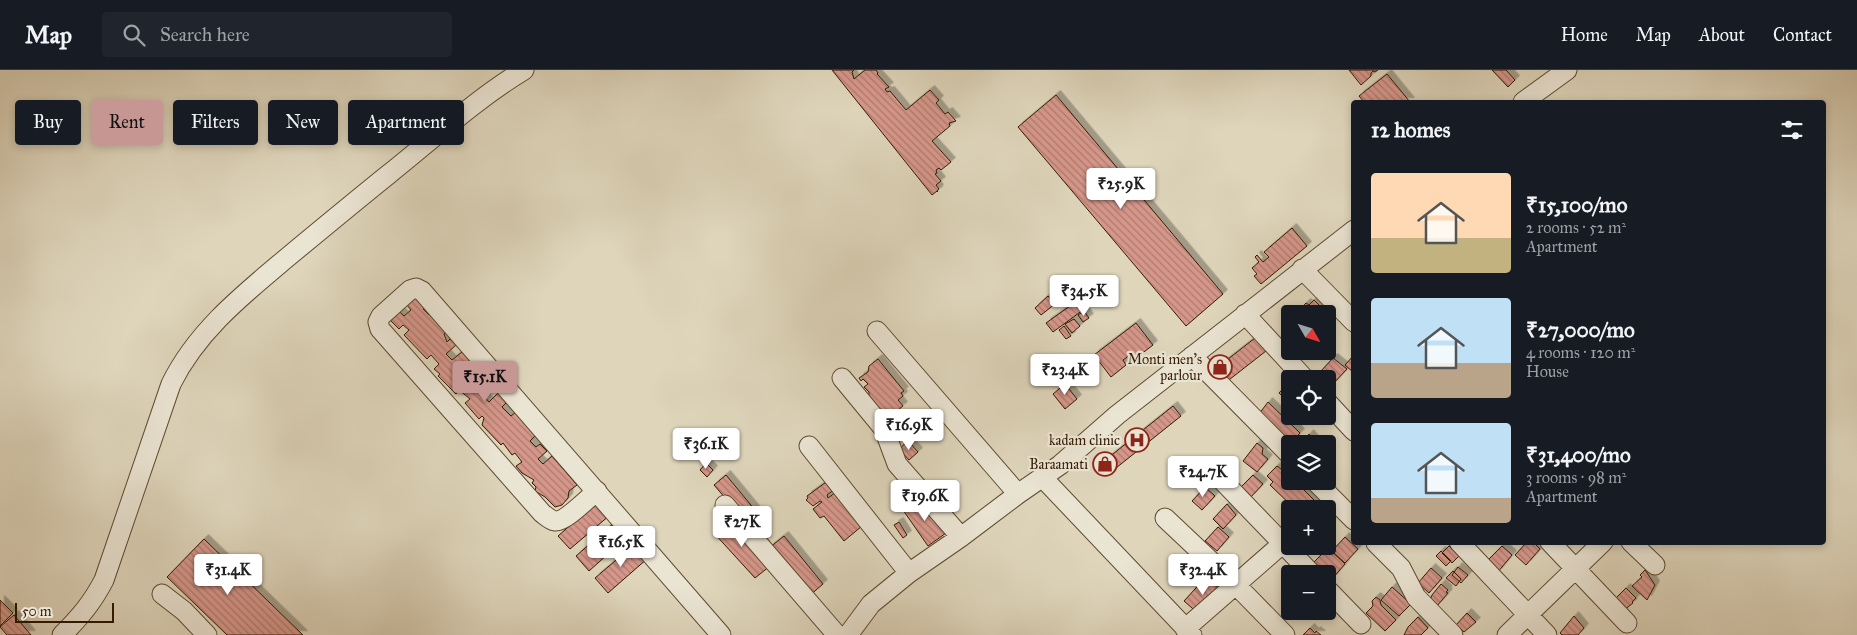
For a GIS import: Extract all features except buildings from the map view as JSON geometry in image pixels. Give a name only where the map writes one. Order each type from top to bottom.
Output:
[{"type":"street","points":[[62,635],[77,621],[93,601],[104,580],[171,384],[181,364],[193,348],[243,295],[321,229],[487,94],[524,70]]},
{"type":"street","points":[[1527,100],[1567,70]]},
{"type":"street","points":[[848,635],[870,604],[909,573],[1060,465],[1117,415],[1351,232]]},
{"type":"street","points":[[1302,270],[1351,319]]},
{"type":"street","points":[[597,491],[564,518],[557,521],[550,520],[380,328],[378,322],[381,316],[410,290],[416,288],[422,292],[597,491],[721,635]]},
{"type":"street","points":[[1245,314],[1297,370]]},
{"type":"street","points":[[878,331],[1018,494]]},
{"type":"street","points":[[1192,356],[1281,446]]},
{"type":"street","points":[[842,378],[884,429],[897,464],[961,537]]},
{"type":"street","points":[[1336,412],[1351,428]]},
{"type":"street","points":[[809,446],[909,573]]},
{"type":"street","points":[[1213,472],[1281,535]]},
{"type":"street","points":[[1043,478],[1189,632],[1236,585],[1281,544]]},
{"type":"street","points":[[725,505],[837,635]]},
{"type":"street","points":[[1336,509],[1351,518]]},
{"type":"street","points":[[1165,518],[1236,585],[1285,635]]},
{"type":"street","points":[[1378,545],[1401,568],[1416,597],[1453,635]]},
{"type":"street","points":[[1462,545],[1547,635]]},
{"type":"street","points":[[1553,545],[1627,623]]},
{"type":"street","points":[[1507,635],[1600,545]]},
{"type":"street","points":[[1634,545],[1655,566]]},
{"type":"street","points":[[1297,555],[1305,565]]},
{"type":"street","points":[[162,594],[184,611],[207,635]]},
{"type":"street","points":[[1336,598],[1361,624]]},
{"type":"place","name":"Monti men's parlour","points":[[1220,367]]},
{"type":"place","name":"kadam clinic","points":[[1137,440]]},
{"type":"place","name":"Baraamati","points":[[1105,464]]}]
